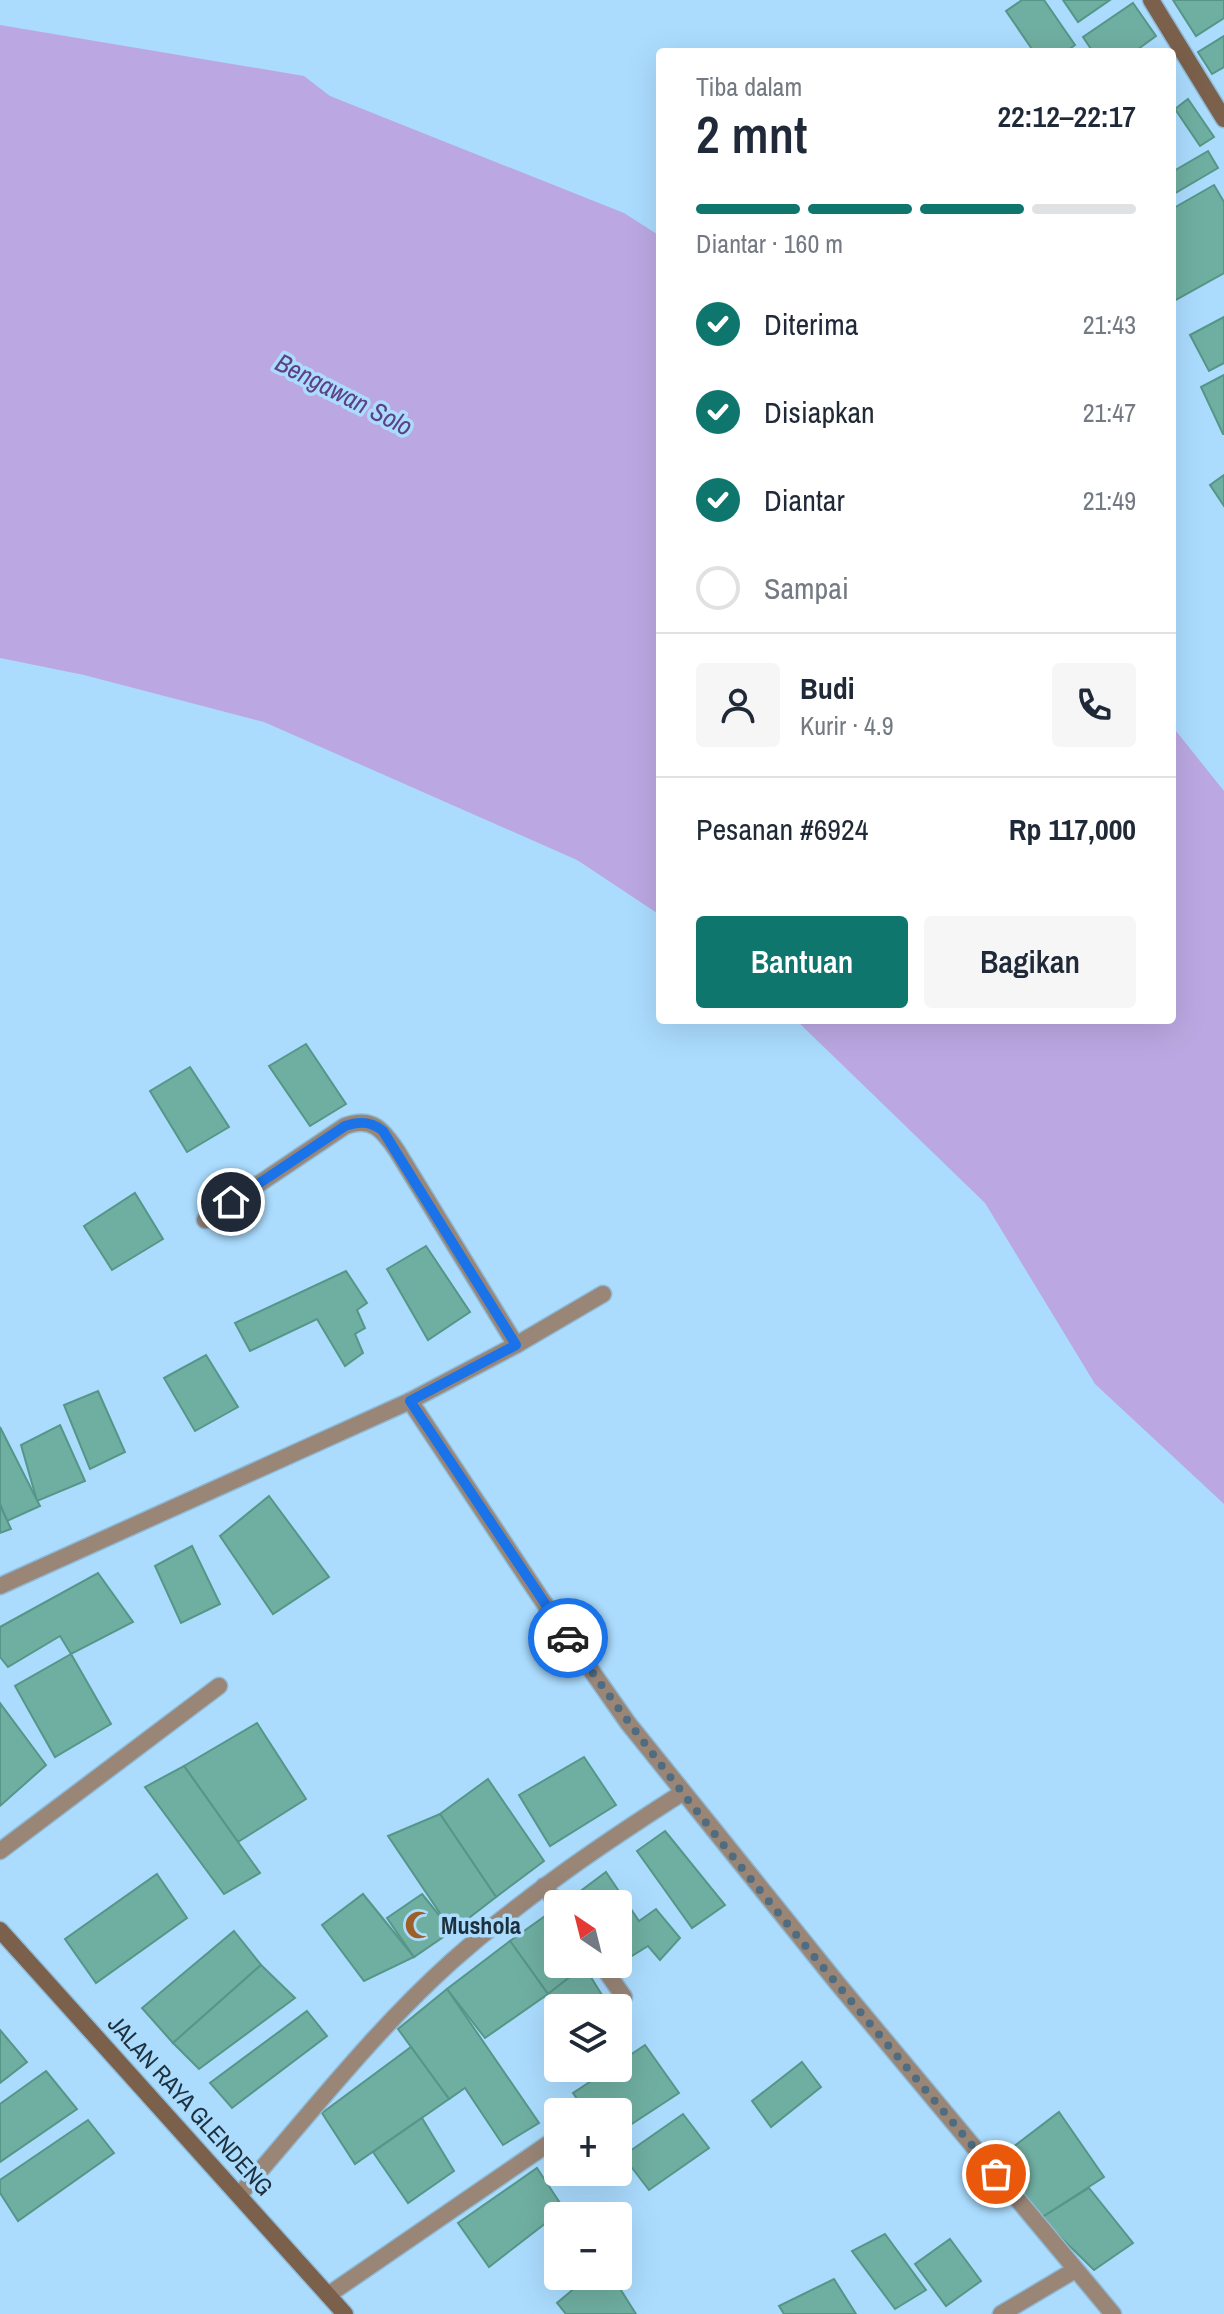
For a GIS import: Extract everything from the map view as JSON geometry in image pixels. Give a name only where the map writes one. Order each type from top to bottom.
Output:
[{"type":"main road","points":[[1151,0],[1224,119]]},
{"type":"main road","name":"JALAN RAYA GLENDENG","points":[[0,1930],[345,2314]]},
{"type":"street","points":[[205,1220],[345,1126],[371,1123],[383,1131],[397,1151],[516,1345]]},
{"type":"street","points":[[0,1586],[410,1401],[516,1345],[603,1294]]},
{"type":"street","points":[[410,1401],[628,1723],[682,1793],[1113,2314]]},
{"type":"street","points":[[0,1851],[219,1686]]},
{"type":"street","points":[[240,2194],[402,2010],[451,1962],[544,1886],[612,1837],[682,1793]]},
{"type":"street","points":[[544,1886],[547,1890]]},
{"type":"street","points":[[328,2295],[544,2147]]},
{"type":"street","points":[[1001,2314],[1075,2270]]},
{"type":"water","name":"Bengawan Solo","points":[[0,25],[304,76],[330,96],[624,213],[656,233],[656,912],[577,860],[264,722],[84,675],[0,658]]},
{"type":"water","points":[[1176,731],[1224,791],[1224,1504],[1095,1384],[985,1203],[800,1024],[1176,1024]]},
{"type":"building","points":[[1022,0],[1044,0],[1075,45],[1071,48],[1031,48],[1006,11]]},
{"type":"building","points":[[1063,0],[1110,0],[1078,22]]},
{"type":"building","points":[[1173,0],[1224,0],[1224,18],[1196,36]]},
{"type":"building","points":[[1133,3],[1156,36],[1140,48],[1090,48],[1083,37]]},
{"type":"building","points":[[1224,36],[1224,67],[1212,74],[1198,52]]},
{"type":"building","points":[[1188,99],[1214,137],[1200,146],[1176,108]]},
{"type":"building","points":[[1208,151],[1218,168],[1176,193],[1176,170]]},
{"type":"building","points":[[1214,185],[1224,202],[1224,273],[1176,300],[1176,207]]},
{"type":"building","points":[[1224,317],[1224,363],[1209,371],[1190,335]]},
{"type":"building","points":[[1224,375],[1224,434],[1223,434],[1201,387]]},
{"type":"building","points":[[1224,475],[1224,506],[1210,485]]},
{"type":"building","points":[[306,1044],[346,1104],[310,1126],[269,1066]]},
{"type":"building","points":[[190,1067],[229,1127],[187,1152],[150,1091]]},
{"type":"building","points":[[135,1193],[163,1239],[112,1270],[84,1226]]},
{"type":"building","points":[[426,1246],[470,1312],[428,1340],[387,1269]]},
{"type":"building","points":[[346,1271],[367,1303],[357,1310],[365,1328],[355,1334],[363,1353],[345,1366],[317,1319],[250,1351],[235,1323]]},
{"type":"building","points":[[206,1355],[238,1407],[195,1431],[164,1378]]},
{"type":"building","points":[[98,1391],[125,1452],[90,1469],[64,1405]]},
{"type":"building","points":[[60,1425],[85,1481],[37,1501],[21,1445]]},
{"type":"building","points":[[0,1427],[40,1506],[7,1521],[0,1504]]},
{"type":"building","points":[[269,1496],[329,1577],[273,1614],[220,1536]]},
{"type":"building","points":[[0,1505],[11,1529],[0,1533]]},
{"type":"building","points":[[192,1546],[220,1604],[181,1623],[155,1566]]},
{"type":"building","points":[[98,1573],[133,1622],[71,1654],[60,1636],[8,1667],[0,1657],[0,1627]]},
{"type":"building","points":[[71,1654],[111,1724],[55,1757],[15,1686]]},
{"type":"building","points":[[0,1703],[46,1765],[0,1806]]},
{"type":"building","points":[[257,1723],[306,1799],[238,1842],[184,1766]]},
{"type":"building","points":[[584,1757],[616,1805],[550,1846],[519,1795]]},
{"type":"building","points":[[184,1766],[260,1873],[224,1894],[145,1787]]},
{"type":"building","points":[[488,1779],[544,1861],[496,1897],[440,1814]]},
{"type":"building","points":[[440,1814],[496,1897],[452,1931],[388,1836]]},
{"type":"building","points":[[665,1831],[725,1905],[692,1928],[637,1851]]},
{"type":"building","points":[[606,1872],[618,1890],[582,1890]]},
{"type":"building","points":[[157,1874],[187,1918],[96,1983],[65,1939]]},
{"type":"building","points":[[363,1894],[414,1957],[364,1981],[322,1925]]},
{"type":"building","name":"Mushola","points":[[422,1894],[452,1931],[414,1957],[387,1918]]},
{"type":"building","points":[[656,1909],[680,1938],[660,1960],[648,1946],[632,1956],[632,1911],[639,1921]]},
{"type":"building","points":[[544,1917],[544,1978],[569,1978],[548,1994],[510,1941]]},
{"type":"building","points":[[234,1931],[261,1965],[173,2043],[142,2008]]},
{"type":"building","points":[[510,1941],[548,1994],[485,2038],[447,1989]]},
{"type":"building","points":[[261,1965],[295,1998],[199,2069],[173,2043]]},
{"type":"building","points":[[569,1978],[591,1978],[601,1994],[548,1994]]},
{"type":"building","points":[[447,1989],[539,2123],[503,2145],[465,2088],[449,2099],[398,2029]]},
{"type":"building","points":[[307,2011],[327,2036],[232,2108],[210,2083]]},
{"type":"building","points":[[0,2030],[27,2062],[0,2083]]},
{"type":"building","points":[[645,2045],[679,2093],[632,2124],[632,2098],[576,2098],[573,2093],[590,2082],[632,2082],[632,2054]]},
{"type":"building","points":[[411,2047],[449,2099],[355,2164],[322,2113]]},
{"type":"building","points":[[802,2062],[821,2087],[771,2127],[752,2101]]},
{"type":"building","points":[[46,2071],[77,2109],[0,2162],[0,2104]]},
{"type":"building","points":[[1059,2112],[1104,2177],[1041,2218],[996,2160]]},
{"type":"building","points":[[683,2114],[709,2148],[649,2190],[632,2168],[632,2150]]},
{"type":"building","points":[[422,2118],[454,2171],[408,2203],[373,2152]]},
{"type":"building","points":[[88,2120],[114,2153],[18,2221],[0,2193],[0,2180]]},
{"type":"building","points":[[537,2168],[544,2179],[544,2186],[549,2186],[559,2202],[544,2202],[544,2224],[489,2267],[458,2223]]},
{"type":"building","points":[[1089,2188],[1133,2243],[1094,2270],[1041,2218]]},
{"type":"building","points":[[885,2234],[926,2290],[895,2309],[852,2251]]},
{"type":"building","points":[[950,2239],[981,2281],[946,2306],[915,2264]]},
{"type":"building","points":[[834,2279],[856,2314],[784,2314],[779,2306]]},
{"type":"building","points":[[572,2290],[621,2290],[636,2314],[566,2314],[557,2303]]},
{"type":"way so far","points":[[568,1638],[682,1793],[996,2174]]},
{"type":"place","name":"Mushola","points":[[419,1925]]},
{"type":"route","points":[[231,1202],[345,1126],[371,1123],[383,1131],[516,1345],[410,1401],[568,1638]]}]
